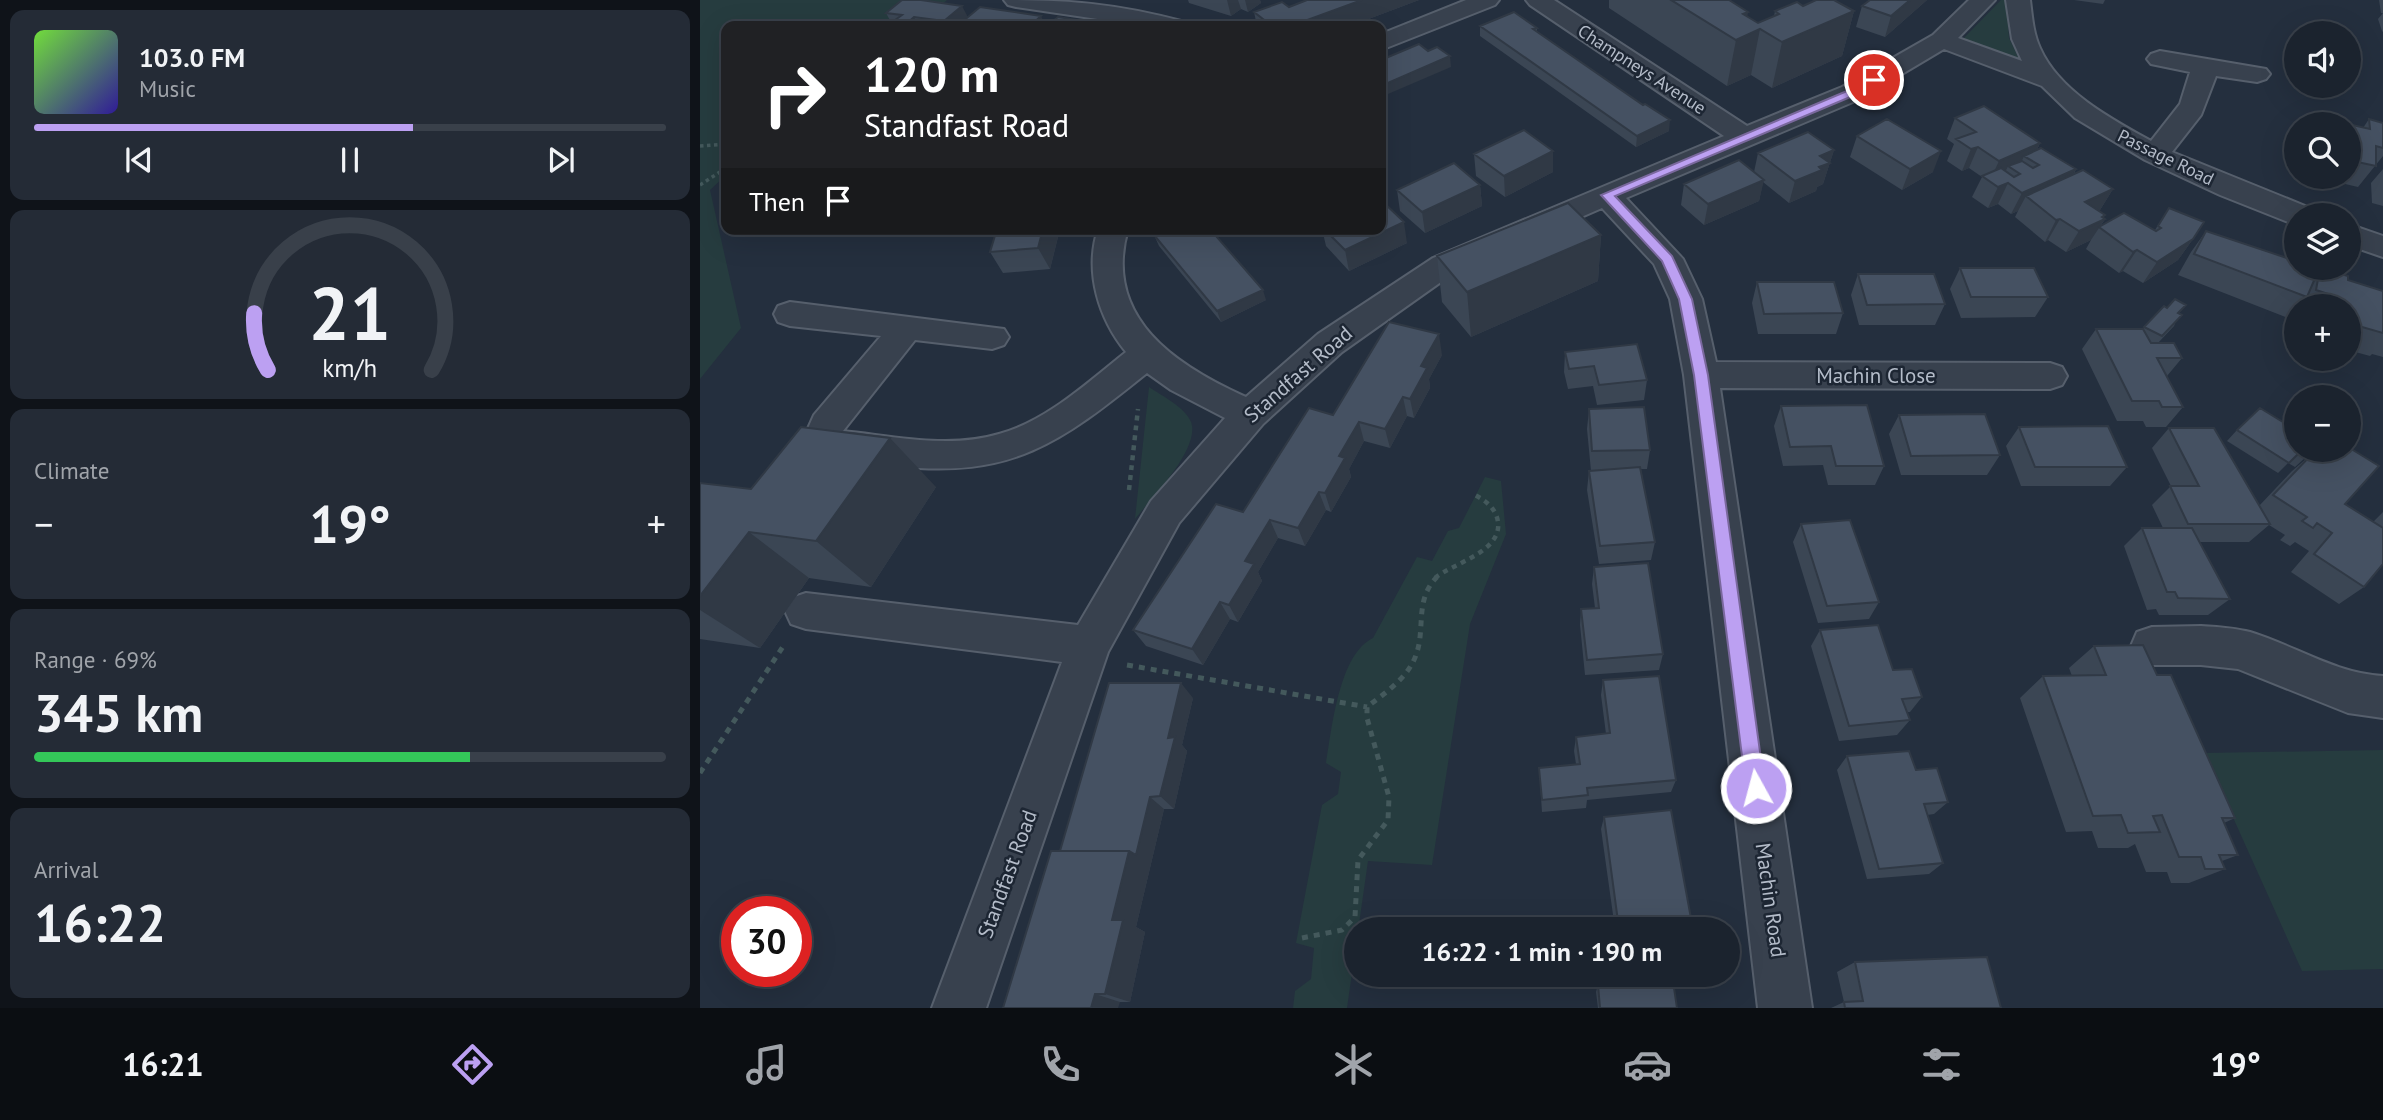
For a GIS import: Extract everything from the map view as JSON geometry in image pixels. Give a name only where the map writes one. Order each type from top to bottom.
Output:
[{"type":"street","points":[[1016,0],[1130,15],[1153,21]]},
{"type":"street","points":[[1386,41],[1487,0]]},
{"type":"street","name":"Champneys Avenue","points":[[1538,0],[1746,138]]},
{"type":"street","points":[[1983,0],[1942,40],[2049,80]]},
{"type":"street","name":"Passage Road","points":[[2018,0],[2025,43],[2049,80],[2104,125],[2154,153],[2284,209]]},
{"type":"street","name":"Standfast Road","points":[[960,1008],[1087,652],[1165,512],[1250,414],[1330,343],[1444,265],[1479,247],[1851,93],[1942,40]]},
{"type":"street","points":[[2160,59],[2257,74]]},
{"type":"street","points":[[2154,153],[2173,136],[2194,101],[2204,67]]},
{"type":"street","name":"Machin Road","points":[[1607,195],[1667,259],[1686,299],[1701,375],[1785,1008]]},
{"type":"street","points":[[1112,235],[1107,268],[1113,298],[1127,329],[1134,364]]},
{"type":"street","points":[[2361,239],[2383,247]]},
{"type":"street","points":[[790,314],[992,337]]},
{"type":"street","points":[[907,327],[827,425],[822,435],[824,440],[837,445],[945,455],[995,450],[1014,445],[1050,427],[1134,364]]},
{"type":"street","points":[[1134,364],[1250,414]]},
{"type":"street","name":"Machin Close","points":[[1701,375],[2050,376]]},
{"type":"street","points":[[806,611],[1087,652]]},
{"type":"street","points":[[2152,646],[2252,645],[2337,691],[2366,697],[2383,697]]},
{"type":"path","points":[[700,146],[721,144]]},
{"type":"path","points":[[700,184],[721,170]]},
{"type":"path","points":[[1128,503],[1141,384],[1134,364]]},
{"type":"path","points":[[1367,707],[1411,666],[1420,630],[1418,614],[1423,596],[1435,579],[1456,562],[1494,542],[1498,533],[1496,514],[1487,501],[1474,494]]},
{"type":"path","points":[[700,773],[806,611]]},
{"type":"path","points":[[1087,652],[1367,707]]},
{"type":"path","points":[[1302,938],[1342,930],[1355,917],[1358,860],[1388,820],[1389,797],[1367,718],[1367,707]]},
{"type":"green space","points":[[700,0],[947,0],[935,11],[911,8],[897,21],[721,21],[721,180],[710,190],[741,328],[700,379]]},
{"type":"green space","points":[[2001,0],[2006,0],[2009,38],[2020,61],[1962,40]]},
{"type":"green space","points":[[1149,387],[1184,411],[1191,422],[1192,433],[1189,445],[1173,473],[1135,519]]},
{"type":"green space","points":[[1485,477],[1501,481],[1506,534],[1470,624],[1432,865],[1368,861],[1360,917],[1344,917],[1344,987],[1350,987],[1347,1008],[1293,1008],[1295,991],[1311,979],[1314,948],[1296,943],[1322,805],[1338,794],[1341,772],[1326,763],[1345,675],[1361,647],[1373,638],[1417,557],[1432,561],[1448,531],[1459,528]]},
{"type":"green space","points":[[2383,750],[2383,969],[2302,971],[2204,753]]},
{"type":"building","points":[[902,0],[962,6],[944,21],[914,17],[910,21],[894,21],[902,15],[886,13]]},
{"type":"building","points":[[1307,0],[1362,0],[1305,21],[1266,21],[1254,12],[1282,2],[1289,7]]},
{"type":"building","points":[[1671,0],[1729,0],[1748,12],[1743,14],[1758,23],[1779,14],[1775,11],[1797,2],[1803,6],[1816,0],[1834,0],[1854,11],[1782,42],[1760,29],[1736,40]]},
{"type":"building","points":[[1870,0],[1910,0],[1891,16],[1862,6]]},
{"type":"building","points":[[980,7],[1041,16],[1036,21],[963,21]]},
{"type":"building","points":[[1514,12],[1537,28],[1533,29],[1643,105],[1670,120],[1637,136],[1480,26]]},
{"type":"building","points":[[1058,17],[1084,21],[1053,21]]},
{"type":"building","points":[[1419,44],[1428,51],[1437,47],[1450,56],[1386,84],[1386,58]]},
{"type":"building","points":[[1984,106],[2040,143],[1999,161],[1978,147],[1971,149],[1956,139],[1976,132],[1955,118]]},
{"type":"building","points":[[1887,119],[1941,151],[1910,169],[1857,136]]},
{"type":"building","points":[[2369,119],[2383,123],[2383,148],[2376,146],[2376,166],[2361,163],[2361,127],[2370,129]]},
{"type":"building","points":[[1524,130],[1553,151],[1504,176],[1474,154]]},
{"type":"building","points":[[1808,132],[1834,150],[1820,156],[1830,163],[1819,167],[1822,170],[1795,181],[1758,153]]},
{"type":"building","points":[[2041,148],[2076,169],[2022,193],[2008,183],[1998,187],[1982,176],[2001,168],[2014,177],[2020,174],[2008,166],[2022,161],[2033,168],[2039,165],[2024,156]]},
{"type":"building","points":[[1739,160],[1764,180],[1708,204],[1684,184]]},
{"type":"building","points":[[1454,163],[1480,185],[1422,212],[1397,190]]},
{"type":"building","points":[[2083,170],[2113,189],[2085,202],[2105,215],[2102,217],[2105,219],[2079,231],[2060,219],[2056,220],[2026,196]]},
{"type":"building","points":[[1568,203],[1601,235],[1467,292],[1437,256]]},
{"type":"building","points":[[1386,205],[1404,222],[1386,231]]},
{"type":"building","points":[[2169,208],[2204,222],[2193,239],[2157,262],[2137,250],[2133,252],[2099,227],[2124,213],[2156,231],[2161,228],[2158,226]]},
{"type":"building","points":[[2206,231],[2284,257],[2284,280],[2314,280],[2308,294],[2299,294],[2194,254]]},
{"type":"building","points":[[995,235],[1041,235],[1038,248],[990,252]]},
{"type":"building","points":[[1154,235],[1215,235],[1263,290],[1217,311]]},
{"type":"building","points":[[1330,235],[1377,235],[1345,250]]},
{"type":"building","points":[[1960,268],[2034,268],[2048,297],[1971,297]]},
{"type":"building","points":[[1858,274],[1934,274],[1945,304],[1867,305]]},
{"type":"building","points":[[2318,280],[2348,280],[2383,291],[2383,333],[2361,327],[2361,294],[2328,294],[2316,290]]},
{"type":"building","points":[[1757,282],[1834,282],[1843,313],[1764,314]]},
{"type":"building","points":[[2175,299],[2186,305],[2178,313],[2182,315],[2162,336],[2144,327],[2164,306],[2167,308]]},
{"type":"building","points":[[1389,322],[1439,334],[1421,366],[1427,368],[1410,399],[1403,397],[1385,429],[1359,422],[1339,456],[1345,458],[1325,493],[1319,492],[1298,528],[1270,520],[1245,561],[1254,564],[1229,605],[1220,602],[1192,649],[1133,630],[1216,504],[1243,512],[1309,408],[1333,415]]},
{"type":"building","points":[[2096,329],[2143,329],[2151,343],[2174,343],[2182,358],[2157,358],[2183,407],[2162,407],[2159,401],[2132,401]]},
{"type":"building","points":[[1637,344],[1647,380],[1599,385],[1594,366],[1569,369],[1565,352]]},
{"type":"building","points":[[1867,405],[1884,466],[1836,466],[1831,446],[1790,447],[1781,406]]},
{"type":"building","points":[[1644,407],[1650,450],[1592,451],[1589,409]]},
{"type":"building","points":[[2260,408],[2284,423],[2284,460],[2237,430]]},
{"type":"building","points":[[1985,414],[2000,455],[1911,456],[1899,415]]},
{"type":"building","points":[[2108,426],[2127,467],[2035,467],[2019,427]]},
{"type":"building","points":[[801,427],[890,438],[816,541],[749,532],[700,596],[700,483],[751,489]]},
{"type":"building","points":[[2169,428],[2214,428],[2270,524],[2188,524],[2170,486],[2199,486]]},
{"type":"building","points":[[2361,455],[2379,466],[2345,504],[2383,528],[2383,564],[2364,587],[2314,554],[2332,533],[2317,523],[2313,528],[2302,521],[2307,517],[2273,495],[2304,462],[2361,462]]},
{"type":"building","points":[[1640,467],[1655,542],[1600,546],[1589,471]]},
{"type":"building","points":[[1850,520],[1879,602],[1827,606],[1801,524]]},
{"type":"building","points":[[2142,528],[2192,528],[2230,599],[2178,598],[2175,592],[2167,592]]},
{"type":"building","points":[[1648,563],[1663,654],[1587,660],[1581,609],[1599,608],[1594,567]]},
{"type":"building","points":[[1878,625],[1893,670],[1912,669],[1922,697],[1902,699],[1910,720],[1849,726],[1820,630]]},
{"type":"building","points":[[2143,645],[2157,675],[2171,675],[2235,818],[2222,818],[2238,855],[2219,855],[2225,869],[2205,869],[2201,857],[2179,857],[2162,815],[2153,816],[2160,832],[2128,833],[2121,815],[2093,816],[2043,676],[2106,675],[2094,646]]},
{"type":"building","points":[[1659,676],[1676,780],[1587,788],[1588,795],[1542,800],[1539,768],[1580,764],[1576,737],[1610,733],[1603,680]]},
{"type":"building","points":[[1109,683],[1181,683],[1168,738],[1175,737],[1160,796],[1150,797],[1136,855],[1129,851],[1060,851]]},
{"type":"building","points":[[1909,751],[1916,770],[1937,768],[1948,802],[1924,804],[1943,863],[1879,869],[1847,756]]},
{"type":"building","points":[[1671,810],[1691,917],[1617,917],[1604,817]]},
{"type":"building","points":[[1051,851],[1129,851],[1112,920],[1123,920],[1105,994],[1095,994],[1091,1008],[1003,1008]]},
{"type":"building","points":[[1987,957],[2001,1008],[1845,1008],[1844,1002],[1863,1001],[1855,962]]},
{"type":"building","points":[[1598,987],[1674,987],[1677,1008],[1600,1008]]},
{"type":"route","points":[[1756,788],[1701,375],[1686,299],[1667,259],[1607,195],[1851,93],[1874,80]]}]
